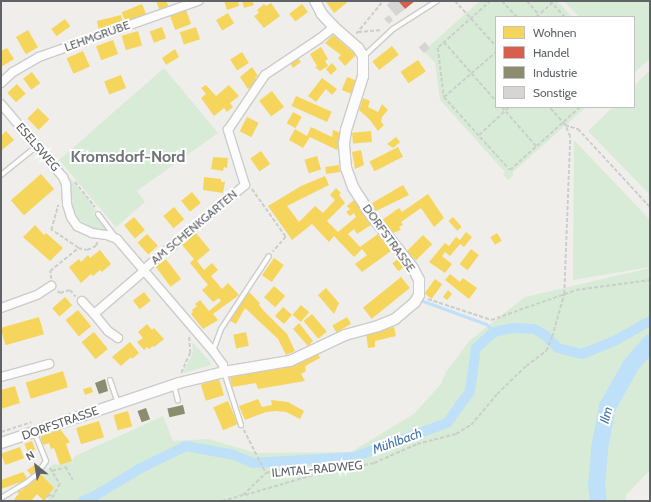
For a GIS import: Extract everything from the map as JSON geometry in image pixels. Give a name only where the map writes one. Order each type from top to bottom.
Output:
[{"type":"street","name":"LEHMGRUBE","points":[[1,83],[13,72],[38,57],[198,1]]},
{"type":"street","points":[[315,1],[322,14],[334,27],[354,36],[358,48],[363,56]]},
{"type":"street","name":"AM SCHENKGARTEN","points":[[143,271],[245,185],[228,130],[265,75],[319,39],[334,27]]},
{"type":"street","name":"DORFSTRASSE","points":[[1,443],[174,385],[224,372],[290,361],[344,335],[378,326],[395,319],[408,310],[419,295],[419,280],[413,268],[371,216],[353,187],[346,168],[344,156],[346,130],[363,76],[363,56]]},
{"type":"street","name":"ESELSWEG","points":[[1,104],[63,177],[66,184],[67,204],[71,217],[77,226],[92,234],[107,235],[117,239]]},
{"type":"street","points":[[117,239],[213,352],[223,365],[224,372]]},
{"type":"street","points":[[94,314],[143,271]]},
{"type":"street","points":[[1,308],[37,295],[51,286]]},
{"type":"street","points":[[82,301],[108,331],[118,338]]},
{"type":"street","points":[[1,377],[48,364]]},
{"type":"lane","points":[[363,56],[393,29],[436,1]]},
{"type":"lane","points":[[1,175],[37,145]]},
{"type":"lane","points":[[98,214],[117,239]]},
{"type":"lane","points":[[213,352],[221,329],[269,256]]},
{"type":"lane","points":[[224,372],[241,425]]},
{"type":"lane","points":[[110,380],[118,403]]},
{"type":"lane","points":[[174,385],[178,401]]},
{"type":"lane","points":[[1,498],[26,483],[37,474],[46,461],[34,432]]},
{"type":"path","points":[[455,1],[495,45]]},
{"type":"path","points":[[491,1],[438,48],[444,97],[510,170],[579,108]]},
{"type":"path","points":[[502,1],[516,16]]},
{"type":"path","points":[[527,1],[539,15],[551,2],[564,16]]},
{"type":"path","points":[[354,36],[381,2]]},
{"type":"path","points":[[354,36],[393,29]]},
{"type":"path","points":[[444,42],[495,100]]},
{"type":"path","points":[[444,97],[495,53]]},
{"type":"path","points":[[503,108],[536,146]]},
{"type":"path","points":[[479,135],[508,108]]},
{"type":"path","points":[[550,108],[566,125],[570,137],[564,294]]},
{"type":"path","points":[[566,125],[578,129],[650,207]]},
{"type":"path","points":[[63,177],[70,177],[98,211],[98,214]]},
{"type":"path","points":[[245,185],[252,189],[286,237],[269,256]]},
{"type":"path","points":[[59,202],[51,230],[78,248],[87,250],[96,246],[98,241]]},
{"type":"path","points":[[78,248],[50,271],[51,286],[60,293],[70,290],[82,301]]},
{"type":"path","points":[[419,295],[435,302],[491,320],[576,290],[650,280]]},
{"type":"path","name":"ILMTAL-RADWEG","points":[[222,501],[243,495],[252,489],[266,473],[278,470],[352,467],[374,463],[418,444],[456,434],[465,430],[497,394],[549,347],[564,294]]},
{"type":"path","points":[[180,375],[190,353],[189,335]]},
{"type":"path","points":[[241,425],[257,453],[266,473]]},
{"type":"path","points":[[46,461],[60,484],[51,501]]},
{"type":"path","points":[[52,471],[66,467],[73,480]]},
{"type":"path","points":[[243,495],[310,476],[328,468]]},
{"type":"path","points":[[46,497],[47,498],[49,495],[54,496]]},
{"type":"green space","points":[[480,1],[557,1],[571,16],[495,16],[495,108],[585,108],[512,173],[514,175],[508,180],[503,174],[505,172],[440,100],[435,63],[425,52],[430,48],[429,46]]},
{"type":"green space","points":[[564,1],[650,1],[650,59],[635,72],[635,16],[578,16]]},
{"type":"green space","points":[[164,68],[218,133],[137,191],[145,202],[116,227],[59,160]]},
{"type":"green space","points":[[650,70],[650,195],[588,131],[612,108],[635,108],[635,85]]},
{"type":"green space","points":[[574,140],[650,220],[650,267],[573,280]]},
{"type":"green space","points":[[70,178],[96,210],[93,213],[108,231],[90,227],[78,219],[73,207]]},
{"type":"green space","points":[[650,268],[650,470],[627,494],[625,501],[54,501],[47,499],[54,488],[41,474],[54,464],[60,465],[72,461],[75,456],[163,416],[173,441],[208,439],[257,453],[351,452],[414,414],[441,384],[446,372],[470,340],[525,297]]},
{"type":"green space","points":[[192,342],[209,360],[211,365],[183,373],[193,352]]},
{"type":"building: Wohnen","points":[[156,1],[166,1],[169,7],[160,11]]},
{"type":"building: Wohnen","points":[[224,1],[238,1],[239,6],[227,10]]},
{"type":"building: Wohnen","points":[[242,1],[252,1],[254,5],[244,8]]},
{"type":"building: Wohnen","points":[[349,1],[334,13],[326,2]]},
{"type":"building: Wohnen","points":[[271,3],[280,16],[264,28],[254,16],[259,13],[257,10],[264,4],[266,6]]},
{"type":"building: Wohnen","points":[[142,4],[146,14],[126,22],[122,12]]},
{"type":"building: Wohnen","points":[[302,4],[308,12],[295,22],[289,14]]},
{"type":"building: Wohnen","points":[[186,10],[191,24],[175,30],[170,16]]},
{"type":"building: Wohnen","points":[[228,13],[234,23],[222,30],[216,20]]},
{"type":"building: Wohnen","points":[[121,15],[123,23],[99,29],[97,21]]},
{"type":"building: Wohnen","points":[[65,19],[70,26],[57,36],[51,29]]},
{"type":"building: Wohnen","points":[[162,27],[166,38],[154,43],[150,31]]},
{"type":"building: Wohnen","points":[[196,27],[200,39],[184,45],[180,32]]},
{"type":"building: Wohnen","points":[[28,30],[38,47],[26,54],[16,37]]},
{"type":"building: Wohnen","points":[[138,31],[142,45],[126,50],[122,36]]},
{"type":"building: Wohnen","points":[[333,35],[356,55],[345,66],[338,58],[341,55],[325,43]]},
{"type":"building: Wohnen","points":[[113,40],[118,54],[101,60],[96,46]]},
{"type":"building: Wohnen","points":[[392,46],[399,55],[379,70],[372,61]]},
{"type":"building: Wohnen","points":[[321,47],[328,59],[325,61],[328,66],[320,71],[315,67],[317,66],[310,54]]},
{"type":"building: Wohnen","points":[[7,48],[14,59],[1,67],[1,51]]},
{"type":"building: Wohnen","points":[[175,49],[179,57],[166,65],[162,58]]},
{"type":"building: Wohnen","points":[[83,51],[90,67],[73,74],[67,58]]},
{"type":"building: Wohnen","points":[[242,52],[249,63],[237,70],[230,59]]},
{"type":"building: Wohnen","points":[[297,57],[301,62],[293,68],[290,63]]},
{"type":"building: Wohnen","points":[[418,60],[426,72],[408,83],[401,72]]},
{"type":"building: Wohnen","points":[[332,63],[337,69],[331,75],[326,69]]},
{"type":"building: Wohnen","points":[[252,67],[258,76],[255,78],[258,82],[248,89],[240,77]]},
{"type":"building: Wohnen","points":[[32,72],[40,83],[31,90],[23,78]]},
{"type":"building: Wohnen","points":[[121,75],[126,88],[109,95],[104,81]]},
{"type":"building: Wohnen","points":[[347,77],[357,81],[352,94],[342,90]]},
{"type":"building: Wohnen","points":[[322,78],[337,89],[332,95],[326,89],[316,102],[308,96]]},
{"type":"building: Wohnen","points":[[17,84],[26,94],[16,102],[7,93]]},
{"type":"building: Wohnen","points":[[206,85],[216,96],[229,85],[239,96],[230,103],[233,107],[227,112],[224,108],[214,116],[201,98],[206,94],[201,88]]},
{"type":"building: Wohnen","points":[[272,91],[284,107],[271,117],[259,101]]},
{"type":"building: Wohnen","points":[[296,96],[332,112],[327,122],[292,106]]},
{"type":"building: Wohnen","points":[[363,98],[370,101],[368,107],[378,112],[382,104],[388,110],[382,117],[381,122],[384,125],[378,131],[370,120],[359,110]]},
{"type":"building: Wohnen","points":[[38,108],[49,119],[39,130],[27,119]]},
{"type":"building: Wohnen","points":[[293,112],[302,117],[295,128],[287,123]]},
{"type":"building: Wohnen","points":[[247,117],[259,123],[251,137],[240,131]]},
{"type":"building: Wohnen","points":[[311,127],[332,137],[333,130],[341,133],[341,140],[337,150],[310,137],[303,148],[289,140],[295,129],[307,136]]},
{"type":"building: Wohnen","points":[[6,131],[14,140],[2,150],[1,136]]},
{"type":"building: Wohnen","points":[[371,131],[372,142],[353,144],[352,133]]},
{"type":"building: Wohnen","points":[[396,137],[400,142],[393,148],[387,144]]},
{"type":"building: Wohnen","points":[[398,147],[403,157],[374,171],[369,162]]},
{"type":"building: Wohnen","points":[[361,150],[364,165],[355,169],[352,152]]},
{"type":"building: Wohnen","points":[[261,151],[270,164],[260,172],[250,158]]},
{"type":"building: Wohnen","points":[[317,156],[321,169],[309,173],[305,160]]},
{"type":"building: Wohnen","points":[[213,157],[228,158],[227,168],[224,167],[223,171],[211,169]]},
{"type":"building: Wohnen","points":[[339,165],[340,172],[326,174],[325,167]]},
{"type":"building: Wohnen","points":[[41,174],[54,189],[24,215],[11,200]]},
{"type":"building: Wohnen","points":[[325,176],[329,185],[287,206],[299,222],[315,206],[323,213],[335,200],[330,195],[336,188],[341,193],[339,195],[345,203],[327,221],[338,232],[356,217],[354,213],[350,216],[346,212],[350,209],[347,206],[354,200],[371,225],[357,234],[354,229],[348,234],[360,247],[378,234],[391,251],[362,272],[355,264],[367,255],[362,249],[354,257],[334,236],[329,242],[312,224],[292,240],[268,206],[301,186]]},
{"type":"building: Wohnen","points":[[204,177],[221,179],[221,182],[225,182],[223,193],[203,190]]},
{"type":"building: Wohnen","points":[[403,185],[409,195],[376,211],[372,203]]},
{"type":"building: Wohnen","points":[[192,192],[201,203],[190,212],[181,201]]},
{"type":"building: Wohnen","points":[[428,194],[444,218],[434,227],[421,208],[401,222],[403,225],[399,227],[401,230],[390,234],[382,220],[399,208],[402,212]]},
{"type":"building: Wohnen","points":[[174,207],[184,219],[174,228],[163,216]]},
{"type":"building: Wohnen","points":[[134,217],[145,230],[135,238],[124,225]]},
{"type":"building: Wohnen","points":[[453,217],[462,227],[457,231],[449,221]]},
{"type":"building: Wohnen","points":[[35,225],[44,235],[46,233],[63,248],[50,261],[23,237]]},
{"type":"building: Wohnen","points":[[466,232],[472,237],[464,247],[460,244],[450,256],[445,252],[442,256],[452,264],[445,273],[429,262],[445,243],[449,246],[456,237],[460,240]]},
{"type":"building: Wohnen","points":[[196,233],[210,250],[197,261],[204,270],[212,263],[218,270],[211,276],[222,289],[228,283],[239,295],[213,314],[218,320],[203,329],[191,314],[193,312],[192,310],[197,306],[195,304],[200,300],[209,311],[221,301],[219,298],[213,302],[202,290],[208,285],[190,263],[194,259],[182,245]]},
{"type":"building: Wohnen","points":[[497,233],[502,241],[495,245],[490,237]]},
{"type":"building: Wohnen","points":[[147,234],[158,246],[148,255],[137,243]]},
{"type":"building: Wohnen","points":[[423,235],[432,244],[416,260],[407,251]]},
{"type":"building: Wohnen","points":[[471,249],[479,255],[468,270],[460,264]]},
{"type":"building: Wohnen","points":[[100,250],[111,264],[102,272],[100,270],[93,276],[91,274],[81,283],[69,267],[79,259],[81,262],[88,255],[90,258]]},
{"type":"building: Wohnen","points":[[274,258],[284,265],[272,282],[262,275]]},
{"type":"building: Wohnen","points":[[166,259],[181,279],[171,287],[156,267]]},
{"type":"building: Wohnen","points":[[398,259],[404,267],[398,271],[392,263]]},
{"type":"building: Wohnen","points":[[450,274],[460,282],[463,278],[477,288],[469,299],[445,280]]},
{"type":"building: Wohnen","points":[[401,277],[410,288],[372,319],[363,308]]},
{"type":"building: Wohnen","points":[[435,279],[442,284],[432,299],[424,294]]},
{"type":"building: Wohnen","points":[[274,286],[285,296],[275,307],[264,297]]},
{"type":"building: Wohnen","points":[[326,288],[339,303],[334,314],[318,295]]},
{"type":"building: Wohnen","points":[[448,290],[452,294],[447,300],[443,297]]},
{"type":"building: Wohnen","points":[[248,291],[260,303],[259,305],[263,310],[287,334],[295,351],[286,355],[278,339],[245,308],[236,324],[229,320]]},
{"type":"building: Wohnen","points":[[144,292],[151,301],[140,309],[133,301]]},
{"type":"building: Wohnen","points":[[65,297],[72,305],[59,316],[52,308]]},
{"type":"building: Wohnen","points":[[301,305],[309,312],[301,322],[292,315]]},
{"type":"building: Wohnen","points":[[283,307],[292,315],[284,324],[275,316]]},
{"type":"building: Wohnen","points":[[78,310],[91,326],[79,336],[66,320]]},
{"type":"building: Wohnen","points":[[312,314],[327,332],[318,339],[304,321]]},
{"type":"building: Wohnen","points":[[39,317],[44,334],[6,345],[1,328]]},
{"type":"building: Wohnen","points":[[347,317],[351,324],[336,332],[332,326]]},
{"type":"building: Wohnen","points":[[299,323],[313,341],[308,346],[293,329]]},
{"type":"building: Wohnen","points":[[147,324],[152,330],[154,328],[164,339],[154,347],[153,346],[149,349],[147,347],[144,350],[137,342],[143,338],[138,332]]},
{"type":"building: Wohnen","points":[[394,327],[396,336],[375,341],[375,347],[368,348],[366,333]]},
{"type":"building: Wohnen","points":[[94,332],[108,349],[95,359],[82,342]]},
{"type":"building: Wohnen","points":[[246,332],[249,346],[236,348],[233,335]]},
{"type":"building: Wohnen","points":[[130,342],[139,353],[132,359],[131,357],[121,366],[112,357]]},
{"type":"building: Wohnen","points":[[317,351],[320,358],[307,365],[305,367],[306,371],[301,374],[305,381],[258,389],[256,383],[232,387],[230,377],[297,365],[296,362]]},
{"type":"building: Wohnen","points":[[63,371],[68,387],[31,399],[26,382]]},
{"type":"building: Wohnen","points":[[219,379],[224,395],[206,401],[201,385]]},
{"type":"building: Wohnen","points":[[15,386],[20,403],[1,409],[1,390]]},
{"type":"building: Wohnen","points":[[91,387],[93,392],[85,395],[83,389]]},
{"type":"building: Wohnen","points":[[258,399],[262,407],[272,405],[271,400],[288,402],[304,411],[300,419],[286,412],[277,411],[266,412],[245,420],[239,406]]},
{"type":"building: Wohnen","points":[[228,401],[238,424],[223,430],[213,407]]},
{"type":"building: Wohnen","points":[[128,411],[132,426],[118,430],[114,415]]},
{"type":"building: Wohnen","points":[[99,421],[104,437],[81,444],[76,428]]},
{"type":"building: Wohnen","points":[[60,429],[70,442],[66,444],[72,461],[60,465],[54,448],[51,449],[49,443],[43,445],[40,436]]},
{"type":"building: Wohnen","points":[[32,441],[35,449],[28,452],[25,444]]},
{"type":"building: Wohnen","points":[[20,447],[24,458],[5,465],[1,454]]},
{"type":"building: Wohnen","points":[[36,464],[39,467],[31,475],[27,470]]},
{"type":"building: Wohnen","points":[[23,472],[27,478],[24,481],[1,489],[1,480]]},
{"type":"building: Wohnen","points":[[41,474],[54,488],[44,501],[37,494],[31,501],[13,501],[20,489],[21,491]]},
{"type":"building: Handel","points":[[398,1],[415,1],[405,9]]},
{"type":"building: Industrie","points":[[105,379],[108,391],[99,394],[95,383]]},
{"type":"building: Industrie","points":[[183,405],[185,414],[169,417],[167,409]]},
{"type":"building: Industrie","points":[[146,408],[150,419],[142,422],[138,411]]},
{"type":"building: Sonstige","points":[[391,1],[398,1],[405,9],[396,16],[387,5]]},
{"type":"building: Sonstige","points":[[389,15],[393,20],[389,24],[384,19]]},
{"type":"building: Sonstige","points":[[425,42],[430,48],[424,53],[419,47]]},
{"type":"waterway","points":[[423,301],[486,324],[494,332]]},
{"type":"waterway","name":"Mühlbach","points":[[83,501],[93,497],[139,469],[186,446],[234,455],[253,463],[354,457],[447,423],[470,391],[476,348],[494,332],[513,328],[534,329],[545,335],[558,348],[582,354],[616,340],[650,321]]},
{"type":"waterway","name":"Ilm","points":[[598,501],[596,485],[599,448],[607,406],[631,364],[650,342]]},
{"type":"district","name":"Kromsdorf-Nord","points":[[128,157]]}]
